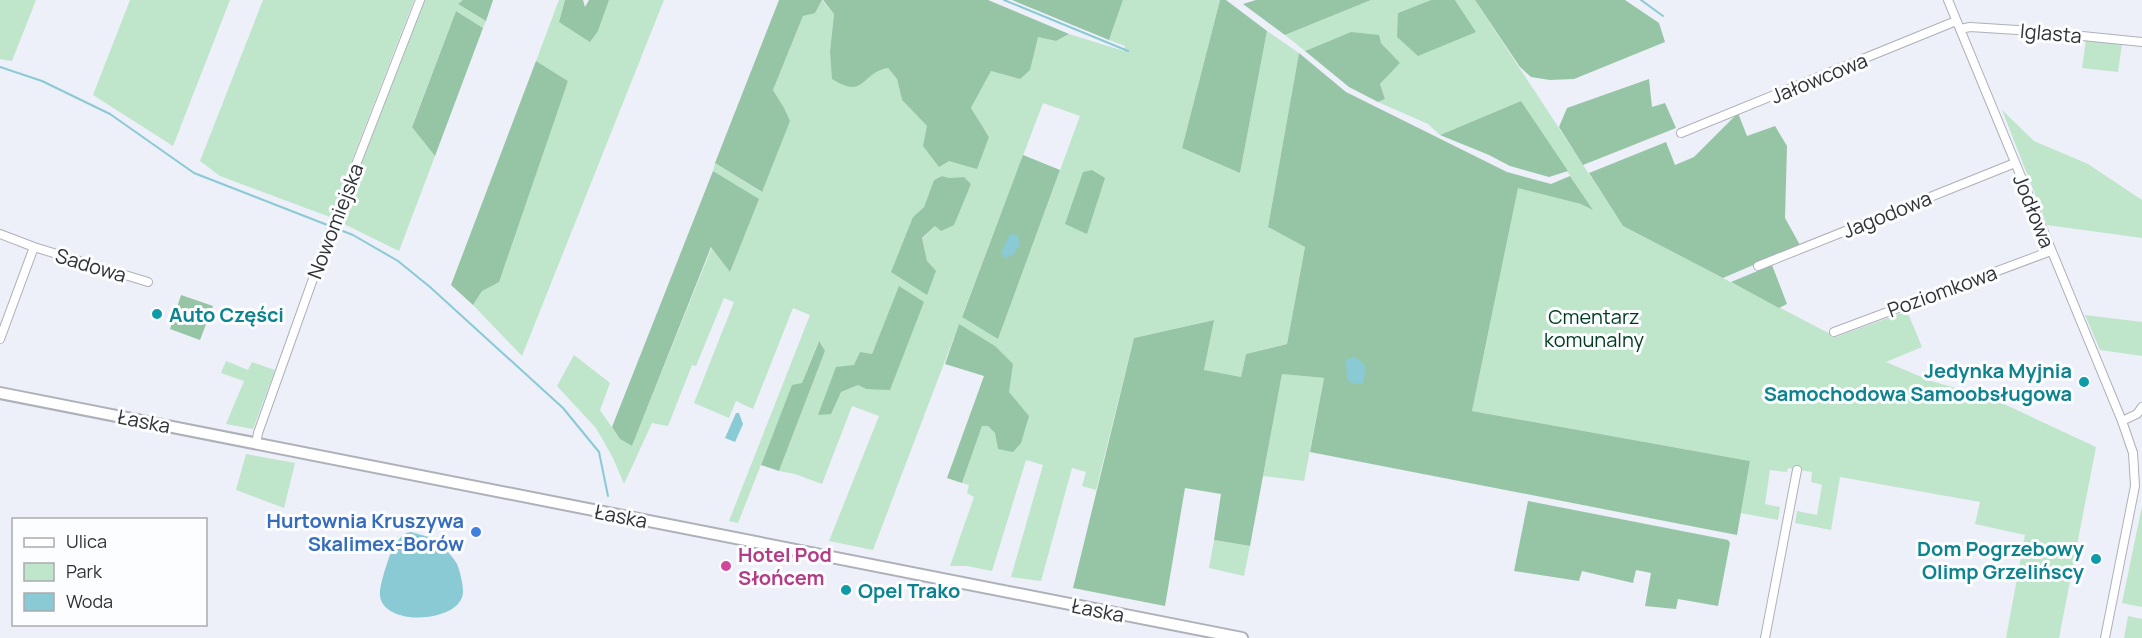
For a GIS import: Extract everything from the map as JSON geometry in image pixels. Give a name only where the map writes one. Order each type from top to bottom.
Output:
[{"type":"main road","name":"Łaska","points":[[0,393],[1242,638]]},
{"type":"street","name":"Nowomiejska","points":[[256,444],[333,223],[420,0]]},
{"type":"street","name":"Jodłowa","points":[[1947,0],[2122,421],[2133,453],[2135,486],[2105,638]]},
{"type":"street","name":"Iglasta","points":[[1958,25],[2142,42]]},
{"type":"street","name":"Jałowcowa","points":[[1681,133],[1958,25]]},
{"type":"street","name":"Jagodowa","points":[[1758,266],[2015,163]]},
{"type":"street","name":"Sadowa","points":[[0,234],[34,247],[147,282]]},
{"type":"street","name":"Sadowa","points":[[0,339],[34,247]]},
{"type":"street","name":"Poziomkowa","points":[[1834,332],[2051,251]]},
{"type":"street","points":[[2122,421],[2137,414],[2142,407]]},
{"type":"street","points":[[1765,638],[1797,470]]},
{"type":"green space","points":[[0,0],[36,0],[12,61],[0,59]]},
{"type":"green space","points":[[130,0],[230,0],[173,146],[93,95]]},
{"type":"green space","points":[[263,0],[414,0],[330,217],[220,176],[200,161]]},
{"type":"green space","points":[[425,0],[463,0],[458,4],[486,21],[483,28],[456,11],[412,126],[435,156],[399,251],[338,221]]},
{"type":"green space","points":[[463,0],[493,0],[486,21],[458,4]]},
{"type":"green space","points":[[559,0],[565,0],[559,22],[598,31],[609,0],[664,0],[522,356],[473,305],[482,291],[568,81],[536,61]]},
{"type":"green space","points":[[565,0],[583,0],[585,7],[589,0],[609,0],[598,31],[590,42],[559,22]]},
{"type":"green space","points":[[779,0],[822,0],[815,13],[803,16],[773,90],[790,121],[762,192],[715,163]]},
{"type":"green space","points":[[822,0],[834,14],[830,51],[859,86],[877,70],[888,68],[897,79],[902,100],[927,126],[949,161],[989,137],[971,108],[991,71],[1020,79],[1038,37],[1056,41],[1069,34],[1124,51],[1125,46],[1109,40],[1123,0],[1220,0],[1182,148],[1240,173],[1267,31],[1299,53],[1268,227],[1305,247],[1287,344],[1246,354],[1241,377],[1204,371],[1213,320],[1134,338],[1096,490],[1082,486],[1086,472],[1072,468],[1041,581],[1011,577],[1043,465],[1026,460],[992,571],[967,566],[950,566],[974,497],[967,493],[969,485],[962,483],[982,426],[988,426],[995,433],[1009,392],[959,324],[873,550],[829,541],[879,416],[852,406],[822,484],[779,471],[825,351],[818,342],[802,383],[792,386],[738,523],[729,521],[810,315],[793,308],[753,409],[736,401],[729,418],[694,403],[734,302],[724,298],[696,366],[692,365],[668,426],[652,423],[624,484],[596,428],[557,386],[574,355],[610,383],[600,410],[620,439],[632,446],[712,247],[730,272],[758,199],[713,171],[715,163],[761,192],[783,106],[773,90],[803,16],[815,12]],"holes":[[[1043,103],[1080,116],[998,339],[962,316]],[[942,176],[964,177],[935,226],[922,239],[927,261],[913,217],[924,207],[934,180]],[[899,287],[866,389],[858,385],[841,392],[854,365],[872,354]]]},
{"type":"green space","points":[[823,0],[988,0],[1069,34],[1056,41],[1038,37],[1030,70],[1020,79],[991,71],[971,108],[989,137],[977,169],[949,161],[939,167],[923,146],[927,126],[902,100],[897,79],[888,68],[872,75],[857,86],[843,85],[832,79],[830,51],[834,14]]},
{"type":"green space","points":[[1012,0],[1123,0],[1109,40]]},
{"type":"green space","points":[[1220,0],[1226,0],[1267,31],[1240,173],[1182,148]]},
{"type":"green space","points":[[1256,0],[1371,0],[1285,35],[1243,4]]},
{"type":"green space","name":"Cmentarz komunalny","points":[[1371,0],[1431,0],[1398,13],[1476,32],[1455,0],[1475,0],[1623,226],[1836,337],[1907,311],[1922,347],[1886,362],[1931,381],[1991,398],[2096,447],[2059,638],[2006,638],[2025,535],[1975,524],[1980,502],[1840,477],[1831,530],[1795,523],[1797,511],[1817,515],[1822,485],[1811,482],[1812,472],[1788,468],[1787,472],[1770,470],[1765,504],[1780,507],[1778,520],[1741,513],[1750,461],[1472,411],[1518,187],[1592,209],[1521,101],[1440,135],[1428,124],[1378,102],[1385,99],[1380,84],[1400,63],[1381,43],[1351,32],[1305,51],[1285,35]]},
{"type":"green space","points":[[1431,0],[1455,0],[1476,32],[1418,56],[1397,37],[1398,13]]},
{"type":"green space","points":[[1475,0],[1625,0],[1659,23],[1665,42],[1574,79],[1550,80],[1531,77],[1520,67]]},
{"type":"green space","points":[[456,11],[483,28],[435,156],[412,127]]},
{"type":"green space","points":[[1351,32],[1379,35],[1381,43],[1400,63],[1380,84],[1385,99],[1378,102],[1349,87],[1305,51]]},
{"type":"green space","points":[[2086,40],[2122,44],[2118,72],[2082,68]]},
{"type":"green space","points":[[1299,53],[1346,92],[1507,172],[1551,184],[1570,176],[1593,210],[1581,204],[1518,188],[1472,411],[1750,461],[1737,535],[1310,452],[1324,378],[1282,374],[1250,546],[1214,540],[1221,494],[1185,488],[1165,606],[1073,588],[1134,338],[1214,320],[1204,370],[1241,377],[1246,354],[1287,344],[1305,247],[1268,227]]},
{"type":"green space","points":[[536,61],[568,81],[499,282],[482,291],[473,305],[451,285]]},
{"type":"green space","points":[[1649,79],[1652,107],[1665,103],[1676,128],[1583,165],[1559,127],[1567,108]]},
{"type":"green space","points":[[1521,101],[1568,171],[1549,177],[1510,166],[1440,135]]},
{"type":"green space","points":[[2002,110],[2034,141],[2088,164],[2142,200],[2142,238],[2047,225]]},
{"type":"green space","points":[[1738,113],[1747,136],[1775,126],[1787,146],[1785,218],[1800,245],[1723,278],[1623,226],[1589,173],[1666,142],[1675,165],[1694,157]]},
{"type":"green space","points":[[1023,155],[1060,170],[998,339],[962,317]]},
{"type":"green space","points":[[1092,170],[1105,178],[1087,234],[1065,224],[1083,172]]},
{"type":"green space","points":[[713,171],[759,199],[730,272],[711,247],[632,446],[620,439],[612,427]]},
{"type":"green space","points":[[942,176],[964,177],[971,184],[954,225],[941,231],[935,226],[922,238],[927,261],[936,271],[927,295],[891,272],[913,217],[924,207],[934,180]]},
{"type":"green space","points":[[1772,265],[1787,304],[1779,308],[1731,282]]},
{"type":"green space","points":[[899,286],[924,302],[890,390],[866,389],[858,385],[841,392],[831,414],[818,415],[836,367],[854,365],[860,352],[872,354]]},
{"type":"green space","points":[[181,295],[213,306],[200,340],[170,329]]},
{"type":"green space","points":[[2085,315],[2142,322],[2142,356],[2100,350]]},
{"type":"green space","points":[[959,324],[995,346],[1013,364],[1009,392],[1029,416],[1021,443],[1013,452],[998,449],[995,433],[988,426],[982,426],[962,483],[947,478],[984,376],[945,364]]},
{"type":"green space","points":[[819,341],[825,351],[779,471],[761,465],[792,385],[802,383]]},
{"type":"green space","points":[[226,361],[248,370],[252,362],[275,370],[253,429],[226,424],[244,381],[221,373]]},
{"type":"green space","points":[[1282,374],[1324,378],[1304,481],[1263,476]]},
{"type":"green space","points":[[246,454],[295,463],[284,508],[236,490]]},
{"type":"green space","points":[[1528,501],[1728,540],[1730,543],[1718,606],[1678,599],[1676,609],[1645,606],[1651,573],[1636,570],[1633,583],[1582,571],[1579,581],[1514,571]]},
{"type":"green space","points":[[2142,506],[2142,607],[2122,603]]},
{"type":"green space","points":[[1214,540],[1250,546],[1244,576],[1209,568]]},
{"type":"green space","points":[[2128,616],[2142,619],[2142,638],[2124,638]]},
{"type":"water","points":[[1010,234],[1018,235],[1020,244],[1014,254],[1005,258],[1001,253]]},
{"type":"water","points":[[1354,357],[1360,360],[1366,368],[1363,383],[1354,384],[1347,378],[1346,360]]},
{"type":"water","points":[[736,413],[739,413],[743,424],[735,442],[725,438]]},
{"type":"water","points":[[411,532],[443,541],[457,564],[463,591],[460,602],[451,610],[438,615],[407,617],[394,613],[384,606],[380,591],[390,555],[401,537]]},
{"type":"waterway","points":[[1004,0],[1128,51]]},
{"type":"waterway","points":[[1641,0],[1663,16]]},
{"type":"waterway","points":[[0,67],[42,81],[110,114],[194,173],[353,235],[398,261],[430,287],[563,408],[599,452],[608,496]]},
{"type":"place","name":"Auto Części","points":[[157,314]]},
{"type":"place","name":"Jedynka Myjnia Samochodowa Samoobsługowa","points":[[2084,382]]},
{"type":"place","name":"Hurtownia Kruszywa Skalimex-Borów","points":[[476,532]]},
{"type":"place","name":"Dom Pogrzebowy Olimp Grzelińscy","points":[[2096,559]]},
{"type":"place","name":"Hotel Pod Słońcem","points":[[726,566]]},
{"type":"place","name":"Opel Trako","points":[[846,590]]}]
